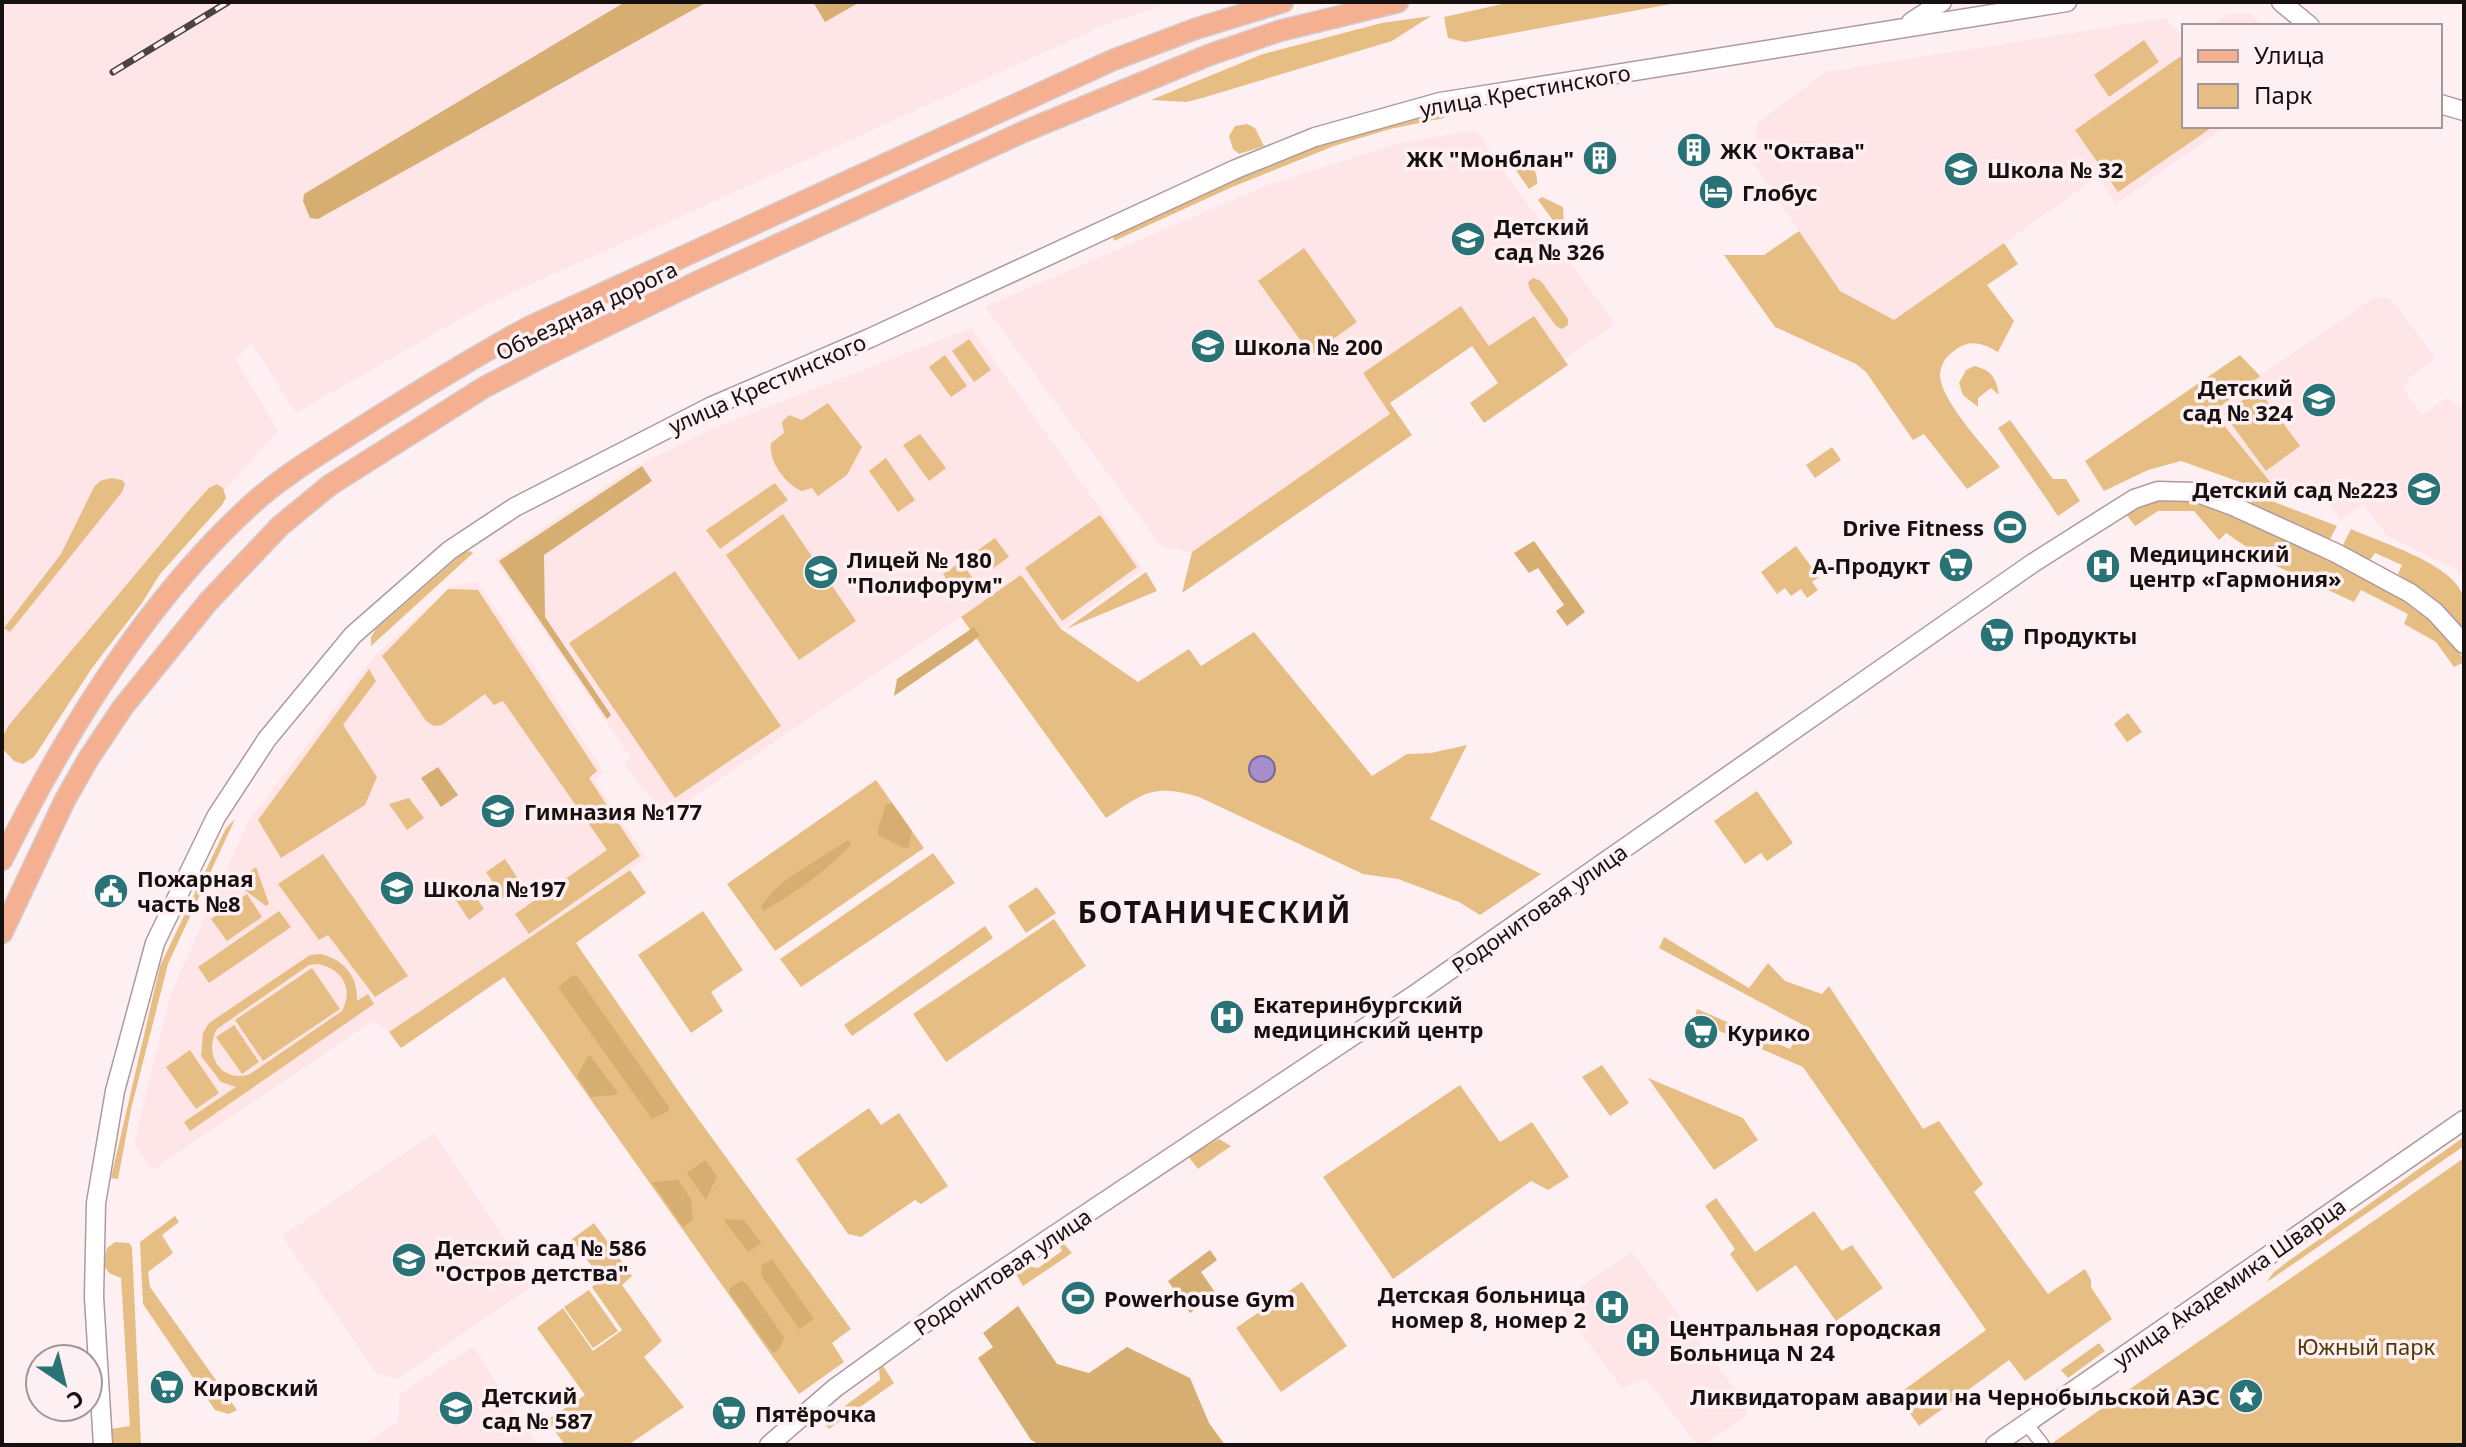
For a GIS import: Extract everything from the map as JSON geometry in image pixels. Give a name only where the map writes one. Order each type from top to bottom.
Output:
[{"type":"main road","name":"Объездная дорога","points":[[2,860],[35,793],[73,729],[152,615],[209,547],[244,512],[319,455],[472,358],[529,327],[1113,60],[1266,5],[1283,2]]},
{"type":"main road","name":"Объездная дорога","points":[[2,933],[65,800],[123,707],[208,602],[280,526],[330,485],[483,388],[533,362],[701,280],[1023,132],[1237,45],[1309,22],[1398,2]]},
{"type":"street","points":[[1905,26],[1942,2]]},
{"type":"street","name":"улица Крестинского","points":[[103,1445],[94,1297],[96,1203],[115,1091],[155,943],[216,817],[267,739],[353,635],[450,550],[515,507],[710,407],[870,338],[1236,169],[1315,137],[1440,102],[2067,2]]},
{"type":"street","points":[[2281,2],[2308,24]]},
{"type":"street","points":[[2442,105],[2464,111]]},
{"type":"street","name":"Родонитовая улица","points":[[769,1445],[835,1388],[1041,1243],[1223,1125],[1417,993],[2033,563],[2134,499],[2158,491],[2195,492],[2233,506],[2336,553],[2423,601],[2464,644]]},
{"type":"street","name":"улица Академика Шварца","points":[[1995,1445],[2464,1120]]},
{"type":"street","points":[[2026,1423],[2043,1445]]},
{"type":"shaded area","points":[[2,2],[1174,2],[1109,23],[485,305],[296,413],[252,343],[235,359],[278,431],[2,736]]},
{"type":"shaded area","points":[[625,2],[707,2],[318,219],[310,218],[303,201],[304,194]]},
{"type":"shaded area","points":[[813,2],[860,2],[825,22]]},
{"type":"shaded area","points":[[2249,13],[2261,24],[2212,24],[2229,14]]},
{"type":"shaded area","name":"Школа № 32","points":[[2166,18],[2182,38],[2182,128],[2224,128],[2116,204],[2097,177],[1895,321],[1840,291],[1752,161],[1757,123],[1826,72]]},
{"type":"shaded area","name":"Школа № 200","points":[[1477,130],[1615,324],[1564,359],[1534,316],[1489,347],[1461,306],[1363,373],[1391,414],[1192,552],[1162,547],[985,307],[1267,185],[1400,143]]},
{"type":"shaded area","name":"Детский сад № 324","points":[[2374,297],[2390,298],[2436,358],[2408,379],[2403,389],[2422,415],[2448,397],[2458,407],[2464,407],[2464,572],[2460,575],[2456,569],[2387,536],[2363,504],[2341,520],[2312,480],[2284,498],[2213,412]]},
{"type":"shaded area","name":"Лицей № 180 \"Полифорум\"","points":[[971,328],[1143,569],[1061,629],[1021,576],[665,816],[624,764],[631,758],[495,560],[634,467],[711,429]]},
{"type":"shaded area","points":[[642,466],[652,481],[544,555],[545,617],[611,715],[607,719],[499,561]]},
{"type":"shaded area","points":[[1534,541],[1585,612],[1567,626],[1556,611],[1564,605],[1538,568],[1529,573],[1514,553]]},
{"type":"shaded area","points":[[477,581],[604,772],[594,780],[647,858],[389,1032],[374,1020],[153,1170],[134,1144],[171,993],[249,820],[372,659],[450,587]]},
{"type":"shaded area","points":[[974,627],[980,635],[971,643],[894,696],[897,679]]},
{"type":"shaded area","points":[[1262,756],[1271,760],[1275,769],[1271,778],[1262,782],[1253,778],[1249,769],[1253,760]]},
{"type":"shaded area","points":[[438,767],[458,795],[441,807],[421,778]]},
{"type":"shaded area","points":[[892,803],[912,831],[909,847],[904,848],[878,835],[885,805]]},
{"type":"shaded area","points":[[848,840],[851,845],[831,864],[763,911],[761,906],[787,879]]},
{"type":"shaded area","points":[[573,975],[577,976],[669,1111],[652,1119],[558,987]]},
{"type":"shaded area","points":[[589,1054],[618,1093],[616,1095],[591,1097],[577,1076]]},
{"type":"shaded area","name":"Детский сад № 586 \"Остров детства\"","points":[[434,1133],[535,1284],[397,1379],[376,1373],[282,1236]]},
{"type":"shaded area","points":[[705,1160],[717,1176],[706,1200],[687,1173]]},
{"type":"shaded area","points":[[678,1180],[691,1199],[693,1220],[683,1227],[652,1182]]},
{"type":"shaded area","points":[[723,1219],[744,1220],[761,1243],[748,1252]]},
{"type":"shaded area","points":[[1210,1250],[1217,1260],[1201,1272],[1217,1295],[1190,1313],[1168,1281]]},
{"type":"shaded area","name":"Центральная городская Больница N 24","points":[[1632,1252],[1748,1407],[1744,1418],[1704,1445],[1697,1445],[1646,1379],[1622,1388],[1558,1302]]},
{"type":"shaded area","points":[[772,1259],[814,1319],[799,1329],[761,1275],[762,1265]]},
{"type":"shaded area","points":[[741,1281],[746,1283],[784,1337],[779,1349],[773,1353],[729,1293],[730,1288]]},
{"type":"shaded area","points":[[1018,1306],[1057,1364],[1089,1373],[1127,1347],[1190,1378],[1209,1423],[1225,1445],[1040,1445],[1031,1440],[978,1358],[993,1347],[983,1333]]},
{"type":"shaded area","name":"Детский сад № 587","points":[[473,1346],[537,1445],[364,1445],[399,1421],[399,1395]]},
{"type":"green space","points":[[1511,2],[1682,2],[1465,42],[1448,38],[1444,17]]},
{"type":"green space","points":[[1431,16],[1392,41],[1202,98],[1186,102],[1151,100],[1263,54],[1382,23]]},
{"type":"green space","points":[[2144,40],[2159,62],[2109,97],[2094,75]]},
{"type":"green space","points":[[2182,55],[2182,128],[2211,128],[2118,192],[2075,130]]},
{"type":"green space","points":[[1450,110],[1444,118],[1390,129],[1334,146],[1232,187],[1114,241],[1113,235],[1127,226],[1285,156],[1366,128]]},
{"type":"green space","points":[[1247,124],[1255,128],[1264,146],[1239,154],[1233,149],[1229,136],[1235,126]]},
{"type":"green space","points":[[1513,155],[1531,165],[1537,184],[1529,189],[1508,159]]},
{"type":"green space","points":[[1542,197],[1563,207],[1564,227],[1560,230],[1538,200]]},
{"type":"green space","points":[[1799,231],[1840,291],[1894,320],[2004,243],[2018,264],[1987,285],[2014,321],[1998,352],[1978,344],[1963,345],[1946,358],[1940,373],[1941,383],[1954,408],[2000,467],[1967,489],[1924,434],[1913,440],[1866,372],[1856,364],[1775,327],[1724,255],[1764,255]]},
{"type":"green space","points":[[1304,248],[1357,322],[1311,355],[1258,281]]},
{"type":"green space","points":[[1533,278],[1541,281],[1568,319],[1568,325],[1562,329],[1556,326],[1530,290],[1528,282]]},
{"type":"green space","points":[[1461,306],[1489,346],[1534,316],[1568,365],[1484,423],[1470,403],[1498,383],[1472,346],[1390,403],[1412,435],[1182,593],[1192,552],[1390,414],[1363,373]]},
{"type":"green space","points":[[969,339],[991,370],[974,382],[952,351]]},
{"type":"green space","points":[[945,355],[967,386],[951,397],[929,367]]},
{"type":"green space","points":[[2240,355],[2260,376],[2213,412],[2272,484],[2265,491],[2181,461],[2148,470],[2104,491],[2085,461]]},
{"type":"green space","points":[[1974,366],[1992,376],[1999,395],[1991,388],[1978,398],[1978,407],[1963,395],[1959,383],[1966,370]]},
{"type":"green space","points":[[2258,389],[2300,446],[2266,471],[2224,414]]},
{"type":"green space","points":[[828,403],[862,447],[847,475],[818,496],[812,488],[802,491],[784,478],[772,457],[771,443],[784,433],[782,422],[789,415],[802,420]]},
{"type":"green space","points":[[2010,420],[2053,479],[2066,479],[2080,501],[2058,516],[1998,428]]},
{"type":"green space","points":[[920,434],[946,468],[929,481],[903,445]]},
{"type":"green space","points":[[1832,447],[1841,460],[1815,478],[1806,465]]},
{"type":"green space","points":[[886,458],[915,500],[898,512],[869,471]]},
{"type":"green space","points":[[111,478],[122,480],[125,484],[122,492],[10,632],[4,628],[61,554],[94,487],[100,481]]},
{"type":"green space","points":[[775,483],[788,500],[720,549],[706,530]]},
{"type":"green space","points":[[217,484],[223,488],[226,498],[222,505],[160,574],[142,603],[92,668],[34,757],[23,764],[14,761],[2,748],[2,737],[9,725],[190,509],[209,488]]},
{"type":"green space","points":[[2256,495],[2337,526],[2329,541],[2251,503]]},
{"type":"green space","points":[[2163,497],[2176,497],[2225,510],[2387,588],[2444,633],[2464,659],[2464,666],[2462,663],[2454,667],[2436,642],[2404,624],[2408,614],[2361,590],[2354,602],[2272,564],[2226,533],[2219,540],[2194,511],[2158,511],[2135,526],[2126,514]]},
{"type":"green space","points":[[783,514],[856,621],[799,660],[726,555]]},
{"type":"green space","points":[[1100,515],[1137,567],[1062,621],[1025,568]]},
{"type":"green space","points":[[2351,529],[2396,547],[2443,572],[2462,593],[2464,630],[2450,614],[2398,574],[2402,565],[2375,553],[2370,560],[2342,547]]},
{"type":"green space","points":[[995,538],[1009,557],[992,569],[978,550]]},
{"type":"green space","points":[[1796,546],[1819,577],[1812,582],[1818,590],[1807,598],[1801,589],[1791,596],[1785,588],[1777,594],[1761,572]]},
{"type":"green space","points":[[464,552],[473,553],[371,646],[371,637],[376,629]]},
{"type":"green space","points":[[961,562],[974,580],[957,593],[943,574]]},
{"type":"green space","points":[[675,571],[781,726],[675,798],[569,643]]},
{"type":"green space","points":[[1146,572],[1157,591],[1066,629]]},
{"type":"green space","points":[[1021,575],[1061,629],[1138,682],[1189,649],[1201,666],[1254,632],[1372,776],[1407,754],[1431,753],[1467,745],[1430,819],[1541,874],[1480,915],[1459,902],[1398,879],[1363,874],[1199,797],[1170,791],[1150,793],[1106,818],[961,617]]},
{"type":"green space","points":[[448,589],[478,590],[597,771],[589,778],[640,856],[529,934],[515,914],[607,850],[503,701],[494,705],[485,694],[442,725],[434,726],[426,721],[382,656]]},
{"type":"green space","points":[[369,669],[376,681],[343,725],[377,777],[365,805],[281,858],[258,820]]},
{"type":"green space","points":[[2128,713],[2142,732],[2127,742],[2114,724]]},
{"type":"green space","points":[[876,780],[924,848],[775,951],[727,884]]},
{"type":"green space","points":[[1757,791],[1793,843],[1767,861],[1761,853],[1745,864],[1714,821]]},
{"type":"green space","points":[[409,798],[424,818],[407,830],[389,804]]},
{"type":"green space","points":[[235,819],[168,964],[131,1109],[118,1179],[111,1178],[160,966],[226,828]]},
{"type":"green space","points":[[933,853],[955,883],[801,987],[780,959]]},
{"type":"green space","points":[[323,854],[408,976],[375,997],[328,935],[319,940],[278,884]]},
{"type":"green space","points":[[505,859],[523,886],[504,899],[486,872]]},
{"type":"green space","points":[[256,867],[269,904],[266,906],[234,882]]},
{"type":"green space","points":[[630,870],[646,893],[576,943],[683,1098],[851,1329],[832,1343],[844,1362],[799,1394],[504,977],[401,1048],[389,1032]]},
{"type":"green space","points":[[468,886],[484,909],[469,920],[453,896]]},
{"type":"green space","points":[[1037,887],[1056,913],[1026,933],[1008,906]]},
{"type":"green space","points":[[247,894],[262,917],[227,941],[211,919]]},
{"type":"green space","points":[[279,911],[291,927],[209,983],[198,967]]},
{"type":"green space","points":[[703,911],[743,970],[711,992],[723,1011],[691,1033],[638,955]]},
{"type":"green space","points":[[1054,919],[1086,966],[946,1062],[913,1014]]},
{"type":"green space","points":[[985,926],[993,938],[852,1036],[844,1025]]},
{"type":"green space","points":[[1664,937],[1749,988],[1768,963],[1785,981],[1822,994],[1829,986],[1923,1129],[1939,1121],[1983,1184],[1974,1192],[2048,1294],[2085,1269],[2091,1287],[2112,1319],[2025,1381],[2009,1360],[1919,1426],[1897,1395],[1986,1330],[1803,1067],[1694,1020],[1697,1009],[1790,1049],[1803,1025],[1659,948]]},
{"type":"green space","points":[[321,954],[337,960],[352,977],[357,1001],[368,994],[374,1004],[190,1131],[184,1122],[236,1087],[221,1082],[201,1056],[203,1033],[209,1023],[310,955]],"holes":[[[309,965],[334,970],[344,981],[347,995],[342,1011],[250,1074],[231,1075],[217,1065],[212,1048],[217,1029]]]},
{"type":"green space","points":[[312,968],[340,1009],[263,1061],[235,1020]]},
{"type":"green space","points":[[234,1025],[259,1062],[242,1074],[216,1037]]},
{"type":"green space","points":[[190,1050],[219,1093],[196,1109],[166,1067]]},
{"type":"green space","points":[[1602,1065],[1629,1103],[1610,1116],[1582,1077]]},
{"type":"green space","points":[[1648,1078],[1743,1118],[1758,1140],[1714,1170]]},
{"type":"green space","points":[[1460,1085],[1500,1142],[1532,1122],[1569,1177],[1548,1190],[1531,1181],[1393,1279],[1323,1177]]},
{"type":"green space","points":[[869,1108],[881,1125],[899,1113],[948,1186],[921,1204],[915,1200],[861,1237],[848,1234],[796,1159]]},
{"type":"green space","points":[[2464,1137],[2464,1146],[2267,1282],[2287,1262]]},
{"type":"green space","points":[[1219,1139],[1231,1146],[1198,1169],[1188,1156]]},
{"type":"green space","name":"Южный парк","points":[[2464,1158],[2464,1445],[2051,1444],[2361,1230]]},
{"type":"green space","points":[[1716,1198],[1755,1252],[1814,1211],[1842,1251],[1852,1245],[1883,1288],[1836,1321],[1796,1265],[1757,1292],[1730,1254],[1735,1249],[1705,1206]]},
{"type":"green space","points":[[175,1216],[179,1222],[162,1235],[173,1253],[148,1272],[150,1287],[237,1410],[229,1414],[215,1410],[143,1304],[140,1242]]},
{"type":"green space","points":[[594,1223],[632,1276],[622,1285],[662,1341],[644,1357],[684,1407],[628,1445],[565,1445],[547,1420],[585,1395],[537,1328],[563,1308],[593,1351],[622,1330],[592,1287],[601,1279],[572,1239]]},
{"type":"green space","points":[[115,1242],[129,1243],[132,1247],[141,1445],[112,1445],[111,1429],[130,1426],[121,1278],[109,1273],[103,1264],[107,1248]]},
{"type":"green space","points":[[1058,1243],[1064,1244],[1072,1253],[1023,1286],[1016,1274],[1027,1266],[1038,1268],[1062,1251]]},
{"type":"green space","points":[[1302,1282],[1347,1346],[1281,1392],[1236,1328]]},
{"type":"green space","points":[[589,1290],[618,1331],[593,1348],[564,1307]]},
{"type":"green space","points":[[2099,1343],[2105,1351],[2068,1378],[2061,1370]]},
{"type":"green space","points":[[883,1366],[894,1383],[829,1429],[818,1414],[830,1417],[880,1380],[879,1369]]},
{"type":"railway","points":[[113,72],[228,2]]},
{"type":"place","name":"ЖК \"Октава\"","points":[[1694,150]]},
{"type":"place","name":"ЖК \"Монблан\"","points":[[1600,158]]},
{"type":"place","name":"Школа № 32","points":[[1961,169]]},
{"type":"place","name":"Глобус","points":[[1716,192]]},
{"type":"place","name":"Детский сад № 326","points":[[1468,239]]},
{"type":"place","name":"Школа № 200","points":[[1208,346]]},
{"type":"place","name":"Детский сад № 324","points":[[2319,400]]},
{"type":"place","name":"Детский сад №223","points":[[2424,489]]},
{"type":"place","name":"Drive Fitness","points":[[2010,527]]},
{"type":"place","name":"А-Продукт","points":[[1956,565]]},
{"type":"place","name":"Медицинский центр «Гармония»","points":[[2103,566]]},
{"type":"place","name":"Лицей № 180 \"Полифорум\"","points":[[821,572]]},
{"type":"place","name":"Продукты","points":[[1997,635]]},
{"type":"place","name":"Гимназия №177","points":[[498,811]]},
{"type":"place","name":"Школа №197","points":[[397,888]]},
{"type":"place","name":"Пожарная часть №8","points":[[111,891]]},
{"type":"place","name":"Екатеринбургский медицинский центр","points":[[1227,1017]]},
{"type":"place","name":"Курико","points":[[1701,1032]]},
{"type":"place","name":"Детский сад № 586 \"Остров детства\"","points":[[409,1260]]},
{"type":"place","name":"Powerhouse Gym","points":[[1078,1298]]},
{"type":"place","name":"Детская больница номер 8, номер 2","points":[[1612,1307]]},
{"type":"place","name":"Центральная городская Больница N 24","points":[[1643,1340]]},
{"type":"place","name":"Кировский","points":[[167,1387]]},
{"type":"place","name":"Ликвидаторам аварии на Чернобыльской АЭС","points":[[2246,1396]]},
{"type":"place","name":"Детский сад № 587","points":[[456,1408]]},
{"type":"place","name":"Пятёрочка","points":[[729,1413]]},
{"type":"district","name":"БОТАНИЧЕСКИЙ","points":[[1215,911]]}]
